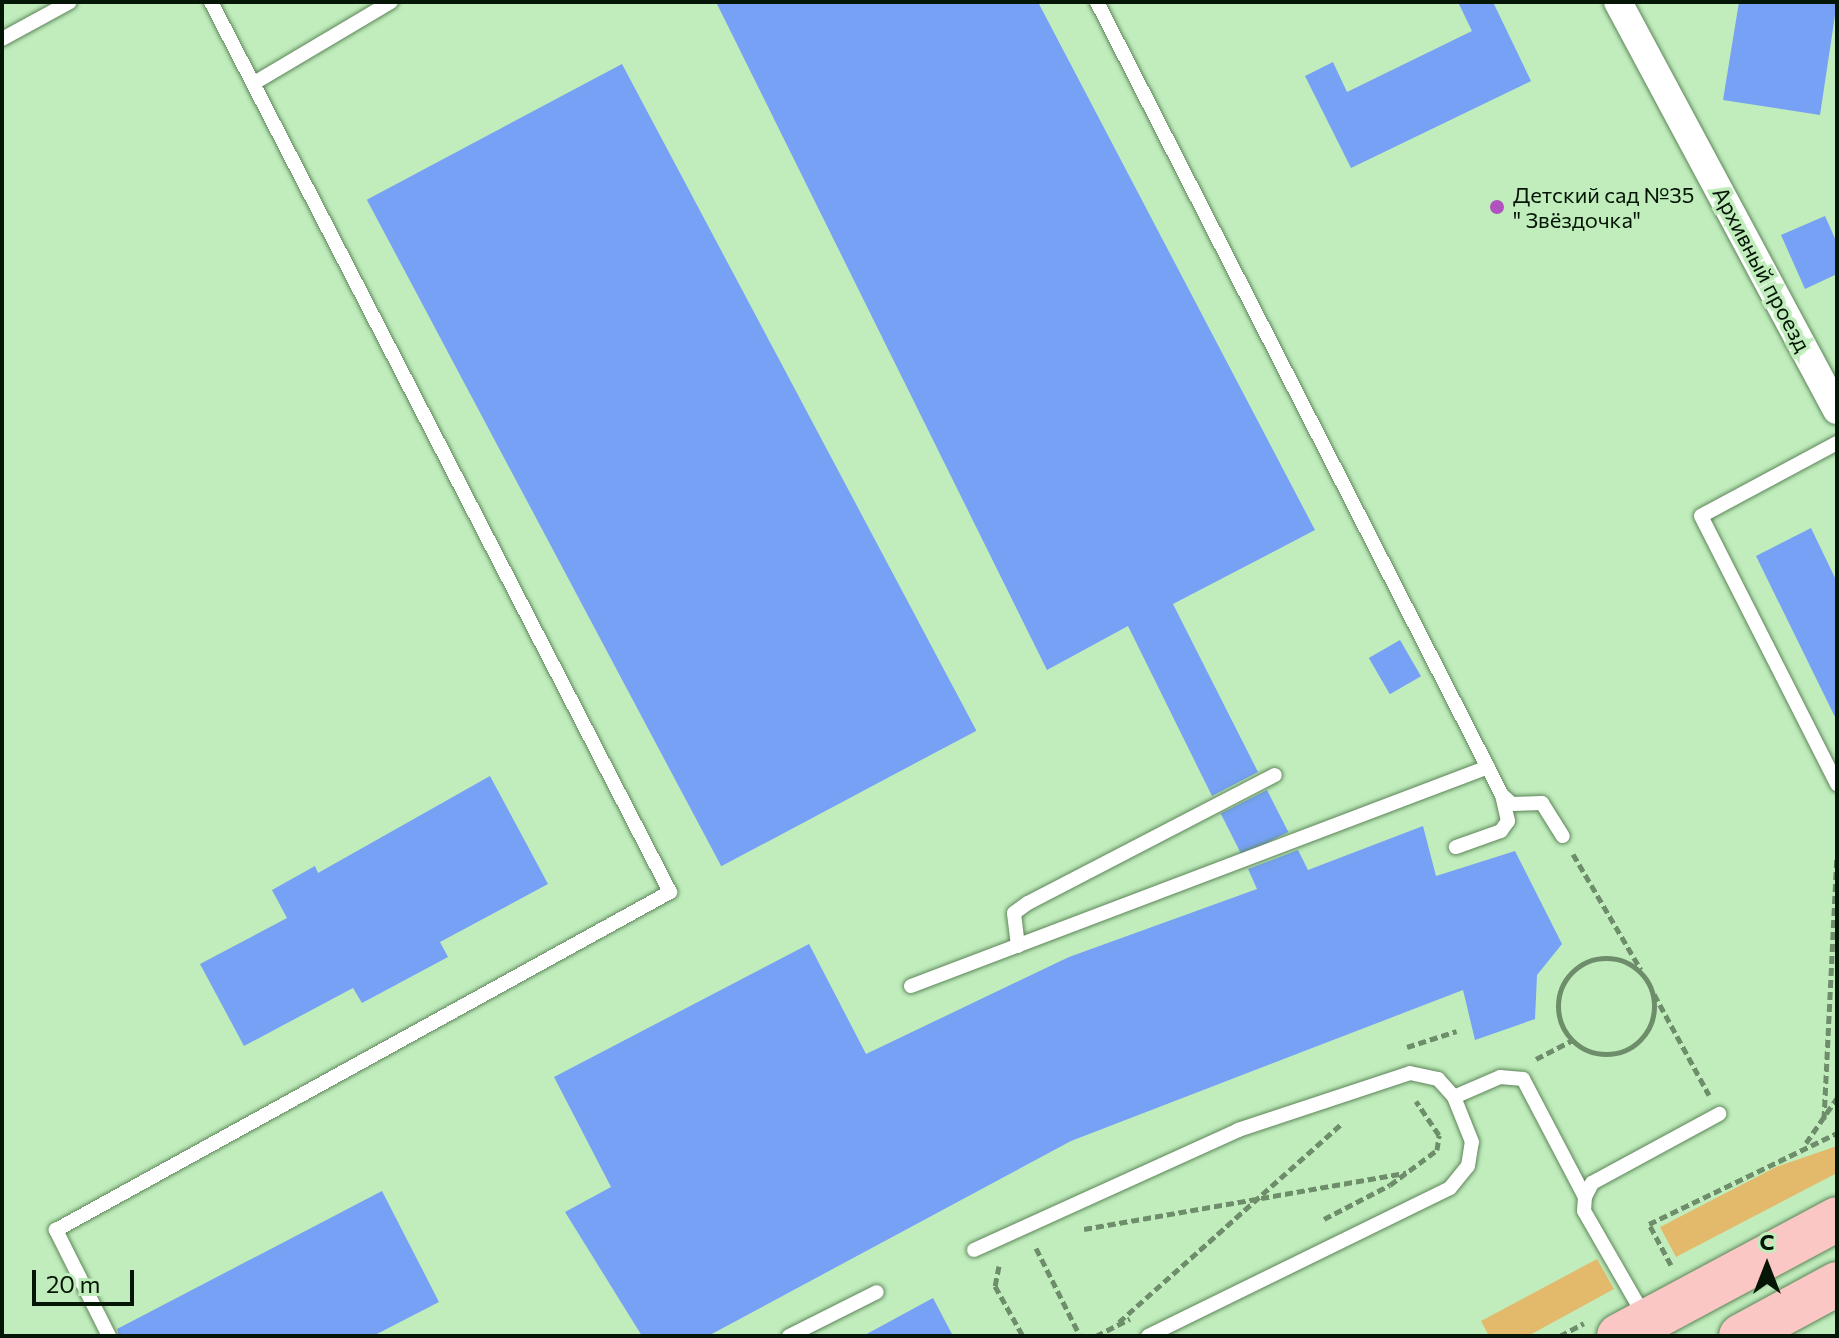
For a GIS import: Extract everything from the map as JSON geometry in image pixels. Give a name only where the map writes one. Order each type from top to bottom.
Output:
[{"type":"main road","points":[[1633,1328],[1837,1219]]},
{"type":"main road","points":[[1741,1336],[1837,1284]]},
{"type":"street","name":"Архивный проезд","points":[[1618,2],[1837,410]]},
{"type":"lane","points":[[2,39],[70,2]]},
{"type":"lane","points":[[109,1336],[56,1230],[670,892],[256,82],[211,2]]},
{"type":"lane","points":[[256,82],[391,2]]},
{"type":"lane","points":[[1097,2],[1502,795],[1508,821],[1501,831],[1456,847]]},
{"type":"lane","points":[[1837,443],[1701,516],[1837,784]]},
{"type":"lane","points":[[911,986],[1488,767]]},
{"type":"lane","points":[[1018,946],[1014,913],[1028,903],[1275,775]]},
{"type":"lane","points":[[1502,795],[1512,804],[1542,803],[1563,836]]},
{"type":"lane","points":[[974,1250],[1238,1130],[1379,1080],[1410,1073],[1438,1079],[1454,1097],[1472,1142],[1468,1166],[1450,1188],[1148,1336]]},
{"type":"lane","points":[[1454,1097],[1500,1077],[1523,1079],[1585,1197]]},
{"type":"lane","points":[[1633,1328],[1584,1211],[1585,1197],[1592,1183],[1719,1114]]},
{"type":"lane","points":[[789,1336],[877,1292]]},
{"type":"path","points":[[1563,836],[1719,1114]]},
{"type":"path","points":[[1824,1119],[1837,856]]},
{"type":"path","points":[[1644,976],[1602,958],[1574,971],[1558,999],[1564,1030],[1588,1051],[1620,1053],[1652,1021],[1652,990]]},
{"type":"path","points":[[1806,1144],[1837,1098]]},
{"type":"path","points":[[1313,1225],[1411,1172],[1437,1150],[1439,1135],[1419,1102],[1405,1099]]},
{"type":"path","points":[[1113,1327],[1345,1117],[1330,1120]]},
{"type":"path","points":[[1675,1273],[1649,1224],[1806,1144],[1837,1133]]},
{"type":"path","points":[[1066,1232],[1411,1172]]},
{"type":"path","points":[[1078,1222],[1092,1216]]},
{"type":"path","points":[[1022,1248],[1042,1238]]},
{"type":"path","points":[[1033,1243],[1080,1336]]},
{"type":"path","points":[[1003,1261],[995,1286],[1023,1336]]},
{"type":"path","points":[[1096,1336],[1153,1306]]},
{"type":"shaded area","points":[[1837,1146],[1837,1173],[1676,1257],[1660,1227],[1776,1167]]},
{"type":"shaded area","points":[[1597,1259],[1614,1289],[1528,1336],[1489,1336],[1481,1321]]},
{"type":"building","points":[[716,2],[1038,2],[1315,530],[1173,604],[1258,772],[1212,796],[1128,626],[1047,670]]},
{"type":"building","points":[[1458,2],[1493,2],[1531,81],[1351,168],[1305,76],[1333,62],[1347,92],[1472,31]]},
{"type":"building","points":[[1739,2],[1837,2],[1820,115],[1723,100]]},
{"type":"building","points":[[622,64],[976,731],[721,866],[367,200]]},
{"type":"building","points":[[1825,216],[1837,243],[1837,274],[1805,289],[1781,235]]},
{"type":"building","points":[[1811,528],[1837,582],[1837,721],[1756,556]]},
{"type":"building","points":[[1400,640],[1421,676],[1390,694],[1369,658]]},
{"type":"building","points":[[490,776],[548,884],[440,942],[448,957],[362,1003],[353,988],[244,1046],[200,964],[287,918],[272,890],[315,866],[318,873]]},
{"type":"building","points":[[1267,790],[1288,832],[1242,855],[1221,814]]},
{"type":"building","points":[[1423,826],[1436,876],[1515,851],[1562,944],[1537,975],[1535,1019],[1475,1040],[1463,990],[1071,1141],[708,1336],[642,1336],[565,1212],[611,1187],[554,1077],[809,944],[866,1054],[1069,957],[1257,889],[1248,869],[1298,850],[1308,870]]},
{"type":"building","points":[[382,1191],[439,1302],[373,1336],[119,1336],[117,1329]]},
{"type":"building","points":[[933,1298],[953,1336],[863,1336]]},
{"type":"place","name":"Детский сад №35 \" Звёздочка\"","points":[[1497,207]]}]
